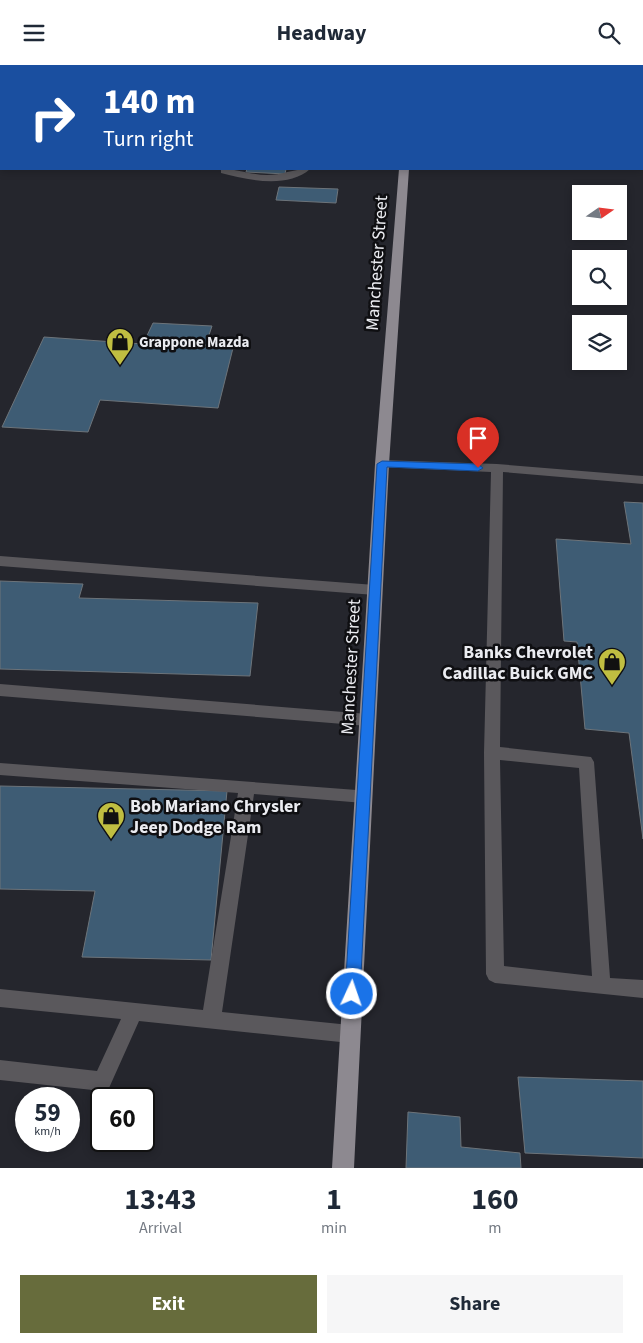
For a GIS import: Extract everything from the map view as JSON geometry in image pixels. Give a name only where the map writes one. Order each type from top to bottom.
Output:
[{"type":"main road","name":"Manchester Street","points":[[342,1168],[382,464],[404,170]]},
{"type":"lane","points":[[224,170],[239,175],[281,177],[288,177],[304,170]]},
{"type":"lane","points":[[382,464],[497,468],[643,480]]},
{"type":"lane","points":[[497,468],[492,753],[495,974],[643,989]]},
{"type":"lane","points":[[0,561],[375,590]]},
{"type":"lane","points":[[0,690],[368,720]]},
{"type":"lane","points":[[492,753],[586,762],[602,986]]},
{"type":"lane","points":[[0,769],[364,797]]},
{"type":"lane","points":[[211,1019],[247,788]]},
{"type":"lane","points":[[0,999],[350,1034]]},
{"type":"lane","points":[[0,1070],[102,1081],[134,1012]]},
{"type":"building","points":[[247,170],[286,170],[285,174],[246,172]]},
{"type":"building","points":[[279,187],[338,189],[336,203],[276,200]]},
{"type":"building","points":[[153,323],[212,326],[205,347],[233,348],[218,408],[100,400],[88,432],[2,427],[44,337],[143,344]]},
{"type":"building","name":"Banks Chevrolet Cadillac Buick GMC","points":[[624,502],[643,503],[643,839],[629,733],[585,729],[577,642],[564,641],[556,539],[631,544]]},
{"type":"building","points":[[0,581],[83,584],[79,598],[258,603],[250,676],[0,669]]},
{"type":"building","name":"Bob Mariano Chrysler Jeep Dodge Ram","points":[[0,786],[227,791],[211,960],[82,957],[95,891],[0,889]]},
{"type":"building","points":[[518,1077],[643,1081],[643,1158],[525,1153]]},
{"type":"building","points":[[408,1112],[460,1117],[461,1147],[520,1153],[521,1168],[406,1168]]},
{"type":"place","name":"Grappone Mazda","points":[[120,366]]},
{"type":"place","name":"Banks Chevrolet Cadillac Buick GMC","points":[[612,686]]},
{"type":"place","name":"Bob Mariano Chrysler Jeep Dodge Ram","points":[[111,840]]},
{"type":"route","points":[[352,994],[382,464],[478,468]]}]
